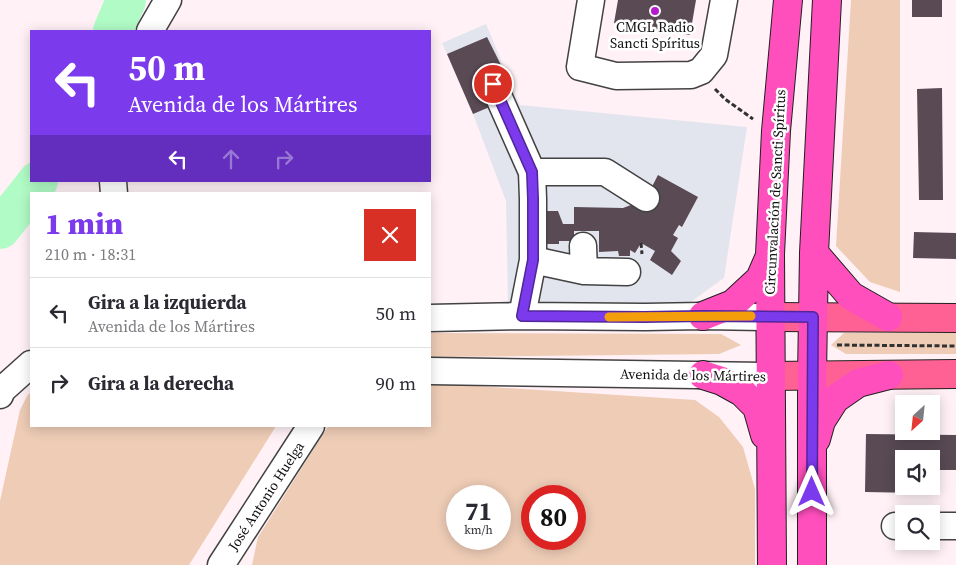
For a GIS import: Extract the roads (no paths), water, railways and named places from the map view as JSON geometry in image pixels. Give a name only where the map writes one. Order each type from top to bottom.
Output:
[{"type":"highway","name":"Circunvalación de Sancti Spíritus","points":[[772,565],[770,254],[776,131],[788,0]]},
{"type":"highway","points":[[812,565],[814,253],[828,0]]},
{"type":"highway","points":[[814,253],[851,296],[888,317]]},
{"type":"highway","points":[[703,316],[733,304],[760,279],[770,254]]},
{"type":"highway","points":[[703,375],[722,381],[742,392],[757,407],[772,456]]},
{"type":"highway","points":[[812,455],[821,421],[835,399],[858,383],[890,375]]},
{"type":"main road","points":[[770,316],[956,318]]},
{"type":"main road","name":"Avenida de los Mártires","points":[[770,376],[956,374]]},
{"type":"street","points":[[151,30],[168,0]]},
{"type":"street","points":[[591,0],[580,67],[616,76],[692,75],[702,71],[714,55],[724,0]]},
{"type":"street","points":[[493,84],[532,172],[542,204],[522,316]]},
{"type":"street","points":[[532,172],[606,166],[646,198]]},
{"type":"street","points":[[583,246],[584,272]]},
{"type":"street","points":[[533,260],[584,272],[627,272]]},
{"type":"street","points":[[431,318],[770,316]]},
{"type":"street","points":[[0,395],[2,390],[30,365]]},
{"type":"street","name":"Avenida de los Mártires","points":[[431,371],[770,376]]},
{"type":"street","name":"José Antonio Huelga","points":[[221,565],[310,427]]},
{"type":"street","points":[[940,526],[956,526]]},
{"type":"waterway","points":[[113,30],[126,0]]},
{"type":"waterway","points":[[0,229],[37,182]]},
{"type":"place","name":"CMGL Radio Sancti Spíritus","points":[[655,11]]}]
